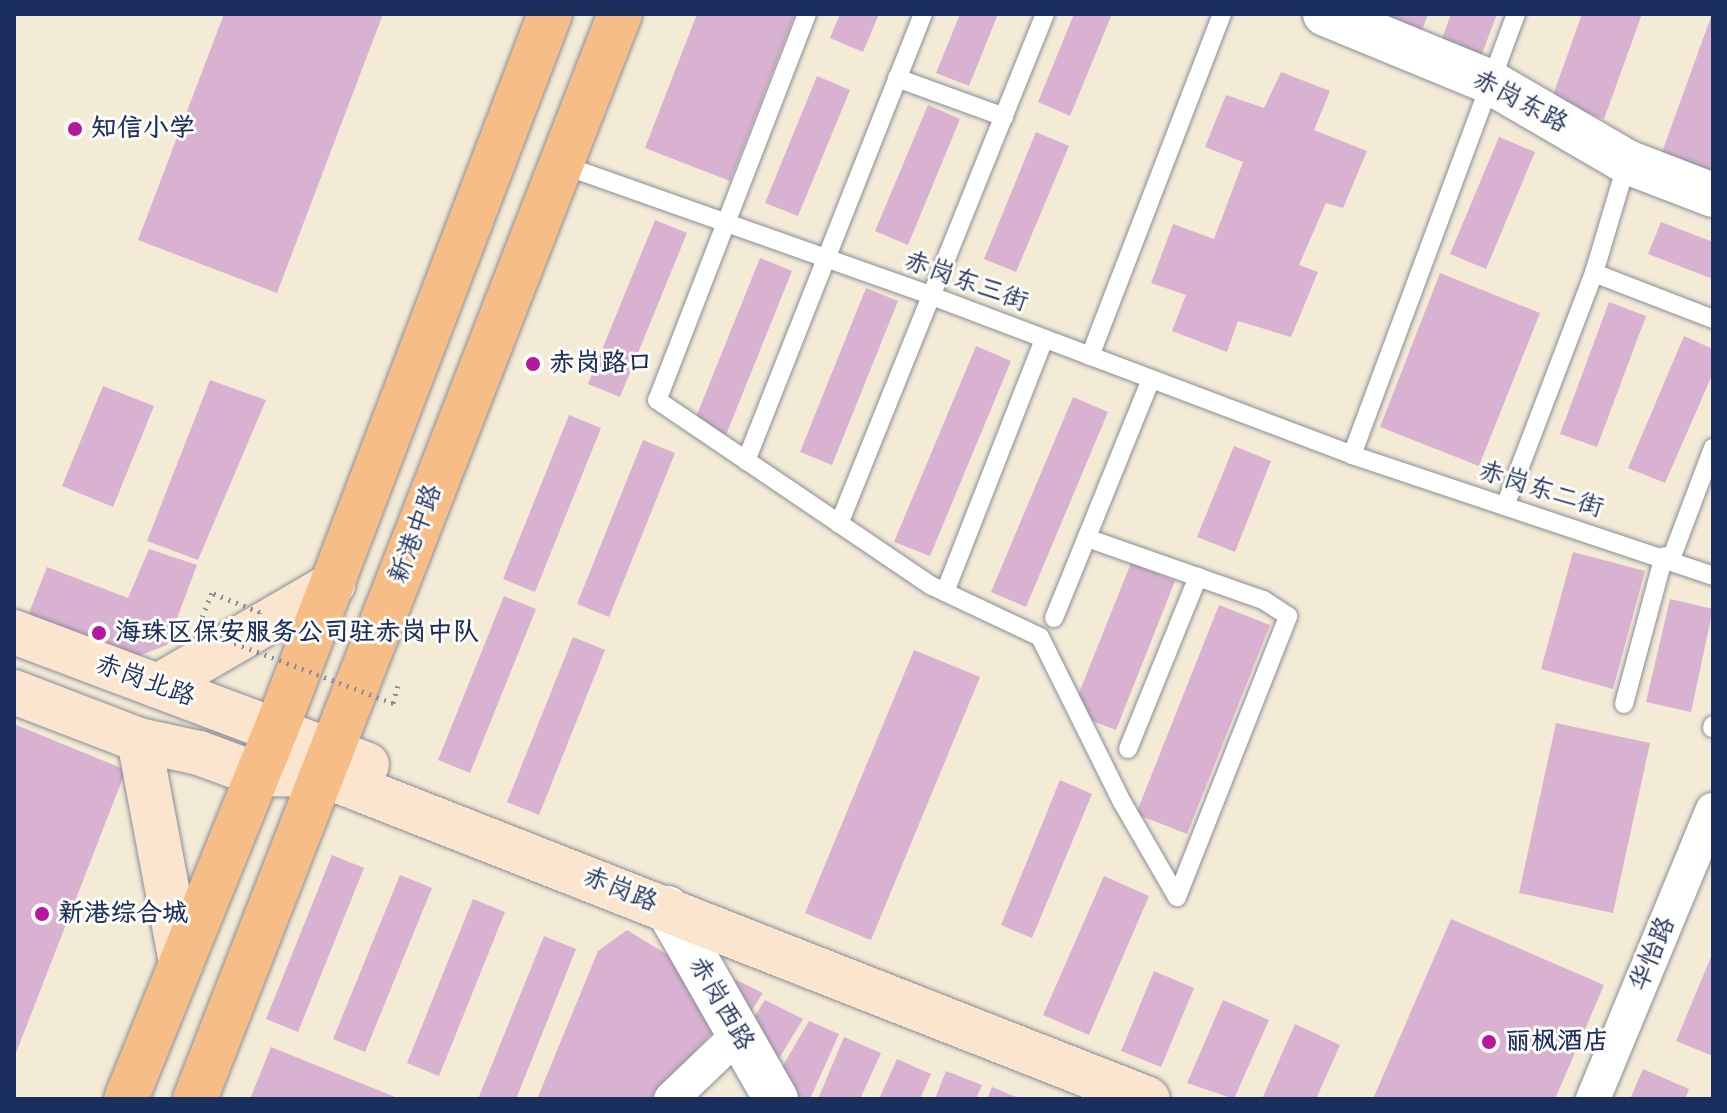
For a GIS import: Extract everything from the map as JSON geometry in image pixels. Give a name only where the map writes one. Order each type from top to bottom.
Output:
[{"type":"main road","points":[[126,1099],[276,730],[550,14]]},
{"type":"main road","name":"新港中路","points":[[195,1099],[620,14]]},
{"type":"main road","points":[[158,686],[333,584]]},
{"type":"main road","name":"赤岗北路","points":[[14,632],[276,730]]},
{"type":"main road","name":"赤岗北路","points":[[14,692],[139,740],[199,753],[256,774]]},
{"type":"main road","name":"赤岗路","points":[[276,730],[327,763],[667,908],[1148,1099]]},
{"type":"main road","points":[[139,740],[181,963]]},
{"type":"main road","name":"赤岗路","points":[[256,774],[327,763],[865,970],[980,1031]]},
{"type":"street","name":"赤岗东路","points":[[1338,17],[1488,81],[1627,162],[1713,195]]},
{"type":"street","name":"华怡路","points":[[1593,1099],[1713,810]]},
{"type":"street","name":"赤岗西路","points":[[667,908],[776,1099]]},
{"type":"street","points":[[671,1099],[738,1035]]},
{"type":"lane","points":[[807,14],[657,400],[945,592],[1040,637],[1122,802],[1177,897],[1288,616],[1263,600],[1087,538]]},
{"type":"lane","points":[[746,461],[923,14]]},
{"type":"lane","points":[[839,524],[1045,14]]},
{"type":"lane","points":[[1090,356],[1222,14]]},
{"type":"lane","points":[[1352,455],[1488,81],[1516,14]]},
{"type":"lane","points":[[897,78],[1004,117]]},
{"type":"lane","points":[[1505,506],[1594,273],[1627,162]]},
{"type":"lane","name":"赤岗东三街","points":[[560,164],[932,296],[1352,455]]},
{"type":"lane","points":[[1594,273],[1713,319]]},
{"type":"lane","points":[[945,592],[1044,339]]},
{"type":"lane","points":[[1054,618],[1151,379]]},
{"type":"lane","points":[[1624,704],[1668,557],[1713,448]]},
{"type":"lane","name":"赤岗东二街","points":[[1352,455],[1668,557],[1713,576]]},
{"type":"lane","points":[[1128,749],[1198,577]]},
{"type":"path","points":[[250,635],[260,612],[212,593],[197,629],[393,703],[398,686]]},
{"type":"building","points":[[224,14],[383,14],[277,293],[138,240]]},
{"type":"building","points":[[697,14],[795,14],[730,181],[645,148]]},
{"type":"building","points":[[840,14],[879,14],[863,52],[830,38]]},
{"type":"building","points":[[960,14],[998,14],[969,86],[936,73]]},
{"type":"building","points":[[1074,14],[1112,14],[1070,116],[1038,102]]},
{"type":"building","points":[[1370,14],[1428,14],[1420,36]]},
{"type":"building","points":[[1451,14],[1497,14],[1480,59],[1440,44]]},
{"type":"building","points":[[1582,14],[1642,14],[1604,119],[1551,101]]},
{"type":"building","points":[[1713,14],[1713,174],[1661,155]]},
{"type":"building","points":[[1281,72],[1330,91],[1314,130],[1367,151],[1343,208],[1326,203],[1299,265],[1318,272],[1291,337],[1238,321],[1227,352],[1172,331],[1186,295],[1151,283],[1173,224],[1214,239],[1243,162],[1205,147],[1226,95],[1264,108]]},
{"type":"building","points":[[817,76],[850,90],[798,216],[765,203]]},
{"type":"building","points":[[928,105],[960,119],[908,245],[875,231]]},
{"type":"building","points":[[1036,132],[1069,146],[1016,272],[984,259]]},
{"type":"building","points":[[1499,137],[1535,152],[1486,269],[1450,254]]},
{"type":"building","points":[[655,220],[687,233],[620,397],[588,384]]},
{"type":"building","points":[[1661,222],[1713,242],[1713,279],[1648,254]]},
{"type":"building","points":[[760,258],[792,271],[726,435],[694,422]]},
{"type":"building","points":[[1440,273],[1540,313],[1479,466],[1380,427]]},
{"type":"building","points":[[866,288],[898,301],[832,465],[800,452]]},
{"type":"building","points":[[1609,302],[1646,316],[1597,447],[1560,434]]},
{"type":"building","points":[[1684,336],[1713,349],[1713,373],[1665,483],[1628,468]]},
{"type":"building","points":[[976,346],[1011,361],[930,556],[894,542]]},
{"type":"building","points":[[210,380],[266,400],[198,560],[147,541]]},
{"type":"building","points":[[103,386],[154,406],[113,507],[62,486]]},
{"type":"building","points":[[1073,397],[1108,412],[1026,607],[991,592]]},
{"type":"building","points":[[569,415],[601,428],[535,592],[503,579]]},
{"type":"building","points":[[643,440],[675,453],[609,617],[577,604]]},
{"type":"building","points":[[1234,446],[1271,461],[1235,552],[1197,537]]},
{"type":"building","points":[[149,549],[197,565],[167,645],[131,659],[27,618],[47,567],[128,598]]},
{"type":"building","points":[[1573,552],[1645,571],[1613,689],[1541,669]]},
{"type":"building","points":[[1131,563],[1175,581],[1116,730],[1071,713]]},
{"type":"building","points":[[504,596],[536,609],[470,773],[438,760]]},
{"type":"building","points":[[1670,599],[1713,609],[1691,712],[1646,702]]},
{"type":"building","points":[[1219,605],[1270,625],[1187,834],[1136,814]]},
{"type":"building","points":[[573,637],[605,650],[539,815],[507,802]]},
{"type":"building","points":[[914,650],[980,677],[871,940],[805,913]]},
{"type":"building","points":[[1556,723],[1650,743],[1613,913],[1519,893]]},
{"type":"building","name":"新港综合城","points":[[14,724],[126,770],[14,1058]]},
{"type":"building","points":[[1060,780],[1092,794],[1032,938],[1001,925]]},
{"type":"building","points":[[332,855],[364,868],[298,1032],[266,1019]]},
{"type":"building","points":[[400,875],[432,888],[365,1052],[333,1039]]},
{"type":"building","points":[[1104,876],[1149,896],[1089,1035],[1043,1015]]},
{"type":"building","points":[[473,899],[505,912],[439,1076],[407,1063]]},
{"type":"building","name":"丽枫酒店","points":[[1451,919],[1604,985],[1555,1099],[1373,1099]]},
{"type":"building","points":[[627,930],[668,955],[716,1029],[650,1099],[537,1099],[598,951]]},
{"type":"building","points":[[544,936],[576,949],[516,1099],[478,1099]]},
{"type":"building","points":[[1713,952],[1713,1056],[1676,1041]]},
{"type":"building","points":[[1154,971],[1194,988],[1161,1067],[1121,1051]]},
{"type":"building","points":[[724,974],[763,993],[742,1025]]},
{"type":"building","points":[[765,1000],[803,1019],[775,1065],[745,1032]]},
{"type":"building","points":[[1223,1000],[1269,1020],[1234,1099],[1187,1083]]},
{"type":"building","points":[[809,1021],[839,1034],[810,1099],[797,1099],[781,1069]]},
{"type":"building","points":[[1295,1024],[1340,1045],[1316,1099],[1262,1099]]},
{"type":"building","points":[[844,1037],[881,1053],[860,1099],[818,1099]]},
{"type":"building","points":[[271,1047],[400,1099],[250,1099]]},
{"type":"building","points":[[897,1059],[931,1074],[920,1099],[879,1099]]},
{"type":"building","points":[[1643,1069],[1689,1089],[1685,1099],[1630,1099]]},
{"type":"building","points":[[946,1071],[982,1085],[976,1099],[935,1099]]},
{"type":"building","points":[[992,1087],[1021,1099],[987,1099]]},
{"type":"place","name":"知信小学","points":[[75,129]]},
{"type":"place","name":"赤岗路口","points":[[533,364]]},
{"type":"place","name":"海珠区保安服务公司驻赤岗中队","points":[[99,633]]},
{"type":"place","name":"新港综合城","points":[[42,914]]},
{"type":"place","name":"丽枫酒店","points":[[1489,1042]]}]
